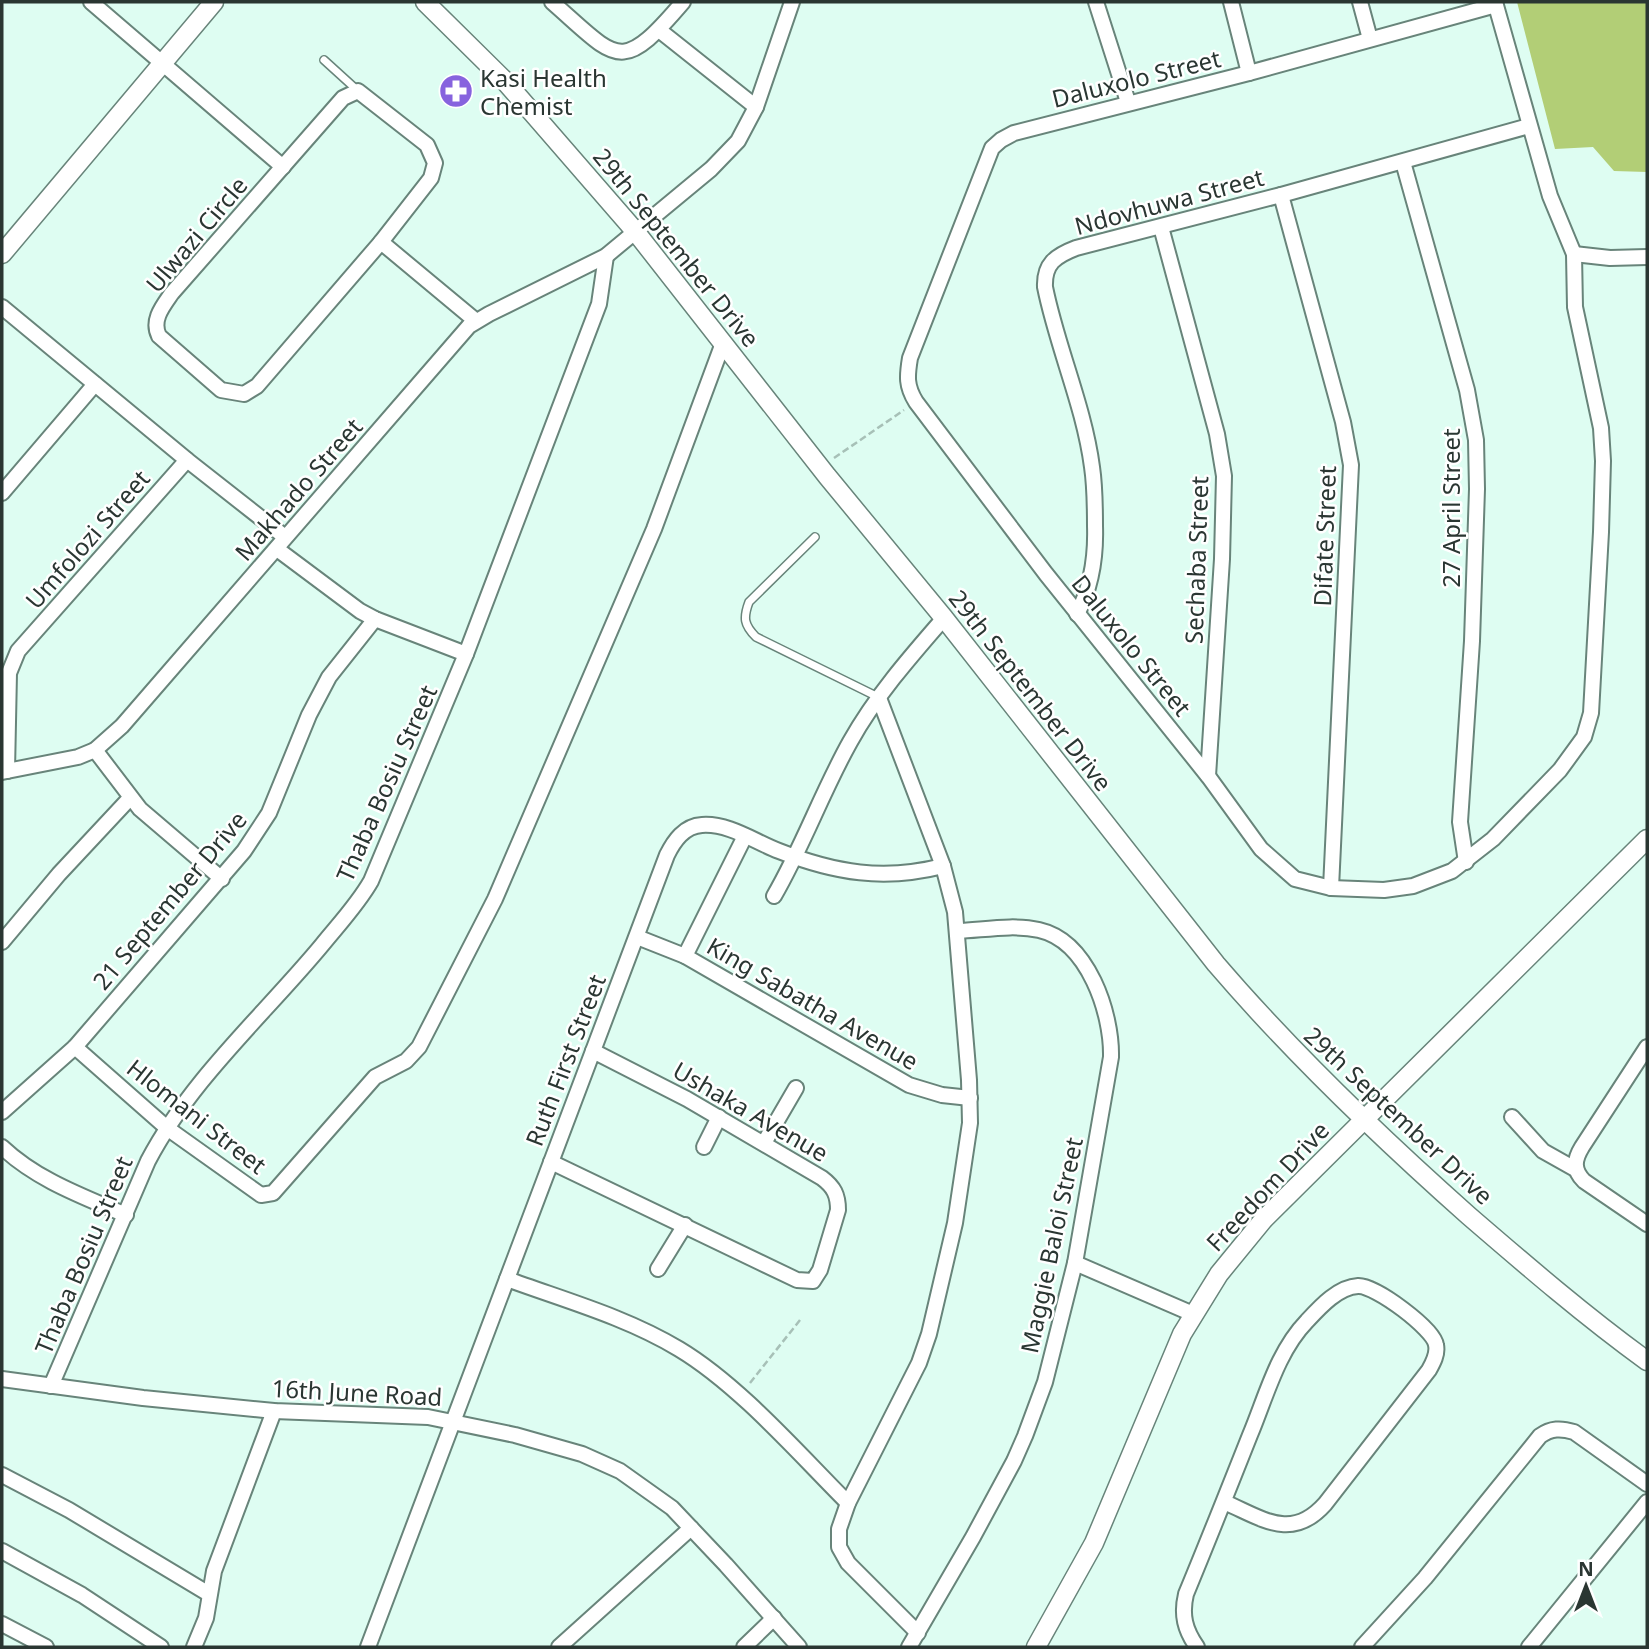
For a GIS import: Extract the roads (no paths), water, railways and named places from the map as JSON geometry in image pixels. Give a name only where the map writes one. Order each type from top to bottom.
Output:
[{"type":"street","points":[[91,2],[284,167]]},
{"type":"street","points":[[2,254],[214,2]]},
{"type":"street","name":"29th September Drive","points":[[425,2],[511,88],[635,231],[1216,964],[1289,1047],[1363,1120],[1521,1261],[1647,1361]]},
{"type":"street","points":[[552,2],[602,47],[626,53],[637,49],[659,30],[683,2]]},
{"type":"street","name":"Makhado Street","points":[[4,771],[62,762],[95,750],[122,726],[469,326],[606,256],[711,169],[738,141],[756,107],[792,2]]},
{"type":"street","points":[[1096,2],[1128,103]]},
{"type":"street","points":[[1231,2],[1249,73]]},
{"type":"street","points":[[1360,2],[1370,39]]},
{"type":"street","points":[[1495,3],[1549,196],[1574,254],[1610,258],[1647,257]]},
{"type":"street","name":"Daluxolo Street","points":[[1495,3],[1249,73],[1014,132],[1001,139],[992,148],[910,358],[908,389],[916,402],[1077,614],[1208,776],[1261,849],[1295,879],[1331,888],[1384,890],[1413,886],[1437,878],[1466,863],[1493,839],[1560,770],[1584,737],[1591,713],[1603,461],[1597,407],[1575,307],[1574,254]]},
{"type":"street","points":[[659,30],[756,107]]},
{"type":"street","name":"Ulwazi Circle","points":[[358,91],[427,145],[435,163],[430,178],[381,242],[257,386],[244,394],[221,390],[159,336],[156,330],[157,320],[160,310],[172,293],[284,167],[343,98],[358,91]]},
{"type":"street","name":"Ndovhuwa Street","points":[[1077,614],[1090,583],[1096,542],[1092,466],[1047,296],[1045,276],[1052,261],[1066,252],[1529,126]]},
{"type":"street","name":"27 April Street","points":[[1403,162],[1467,390],[1476,440],[1472,641],[1460,822],[1466,863]]},
{"type":"street","name":"Difate Street","points":[[1281,195],[1343,422],[1351,465],[1331,888]]},
{"type":"street","name":"Sechaba Street","points":[[1161,227],[1217,434],[1224,476],[1222,559],[1208,776]]},
{"type":"street","points":[[381,242],[476,321]]},
{"type":"street","name":"Thaba Bosiu Street","points":[[51,1386],[148,1161],[167,1128],[223,1057],[364,894],[466,654],[599,304],[606,256]]},
{"type":"street","points":[[2,307],[187,460],[360,611],[466,654]]},
{"type":"street","name":"Hlomani Street","points":[[75,1047],[167,1128],[261,1195],[273,1193],[375,1077],[406,1061],[419,1047],[495,899],[654,529],[723,343]]},
{"type":"street","points":[[2,493],[95,384]]},
{"type":"street","name":"Umfolozi Street","points":[[4,771],[9,673],[18,651],[187,460]]},
{"type":"street","points":[[774,895],[796,857],[839,762],[857,730],[910,656],[944,618]]},
{"type":"street","name":"21 September Drive","points":[[2,1112],[75,1047],[244,852],[269,813],[309,715],[329,677],[375,619]]},
{"type":"street","points":[[880,698],[943,866],[958,931],[970,1123],[962,1187],[929,1334],[906,1391],[848,1503],[838,1539],[843,1556],[918,1633]]},
{"type":"street","points":[[95,750],[130,798],[222,879]]},
{"type":"street","points":[[2,942],[59,874],[130,798]]},
{"type":"street","name":"Ruth First Street","points":[[368,1647],[667,855],[682,834],[703,825],[745,836],[796,857],[869,875],[907,874],[943,866]]},
{"type":"street","points":[[685,956],[745,836]]},
{"type":"street","name":"Freedom Drive","points":[[1035,1647],[1094,1543],[1169,1362],[1193,1314],[1219,1275],[1250,1235],[1647,839]]},
{"type":"street","name":"Maggie Baloi Street","points":[[909,1647],[973,1537],[1025,1436],[1057,1339],[1075,1263],[1111,1057],[1111,1039],[1103,999],[1087,971],[1063,942],[1051,934],[1026,928],[958,931]]},
{"type":"street","name":"King Sabatha Avenue","points":[[637,937],[685,956],[909,1085],[942,1095],[970,1098]]},
{"type":"street","points":[[1576,1169],[1576,1159],[1581,1147],[1647,1047]]},
{"type":"street","name":"Ushaka Avenue","points":[[593,1051],[719,1116],[828,1183],[836,1194],[838,1210],[820,1270],[813,1281],[797,1280],[685,1224]]},
{"type":"street","points":[[764,1143],[796,1088]]},
{"type":"street","points":[[704,1147],[719,1116]]},
{"type":"street","points":[[1512,1117],[1543,1152],[1576,1169],[1584,1181],[1647,1224]]},
{"type":"street","points":[[2,1147],[25,1167],[47,1180],[126,1214]]},
{"type":"street","points":[[551,1162],[685,1224],[658,1269]]},
{"type":"street","points":[[1075,1263],[1193,1314]]},
{"type":"street","points":[[506,1279],[606,1314],[656,1337],[700,1363],[740,1396],[848,1503]]},
{"type":"street","points":[[1197,1647],[1184,1621],[1183,1604],[1224,1502],[1288,1345],[1307,1321],[1336,1294],[1349,1288],[1367,1286],[1378,1291],[1430,1332],[1436,1345],[1434,1361],[1429,1370],[1325,1504],[1311,1518],[1296,1524],[1281,1525],[1224,1502]]},
{"type":"street","name":"16th June Road","points":[[2,1379],[143,1398],[274,1411],[402,1414],[452,1420],[552,1445],[620,1471],[654,1494],[691,1528],[799,1647]]},
{"type":"street","points":[[194,1647],[206,1618],[218,1560],[274,1411]]},
{"type":"street","points":[[1362,1647],[1424,1578],[1540,1436],[1548,1431],[1565,1429],[1590,1441],[1647,1484]]},
{"type":"street","points":[[2,1475],[69,1510],[209,1594]]},
{"type":"street","points":[[1529,1647],[1647,1502]]},
{"type":"street","points":[[559,1647],[691,1528]]},
{"type":"street","points":[[2,1551],[82,1595],[161,1647]]},
{"type":"street","points":[[744,1647],[774,1618]]},
{"type":"street","points":[[2,1624],[41,1646]]},
{"type":"lane","points":[[324,60],[358,91]]},
{"type":"lane","points":[[815,537],[749,602],[744,616],[746,627],[757,637],[880,698]]},
{"type":"place","name":"Kasi Health Chemist","points":[[456,91]]}]
